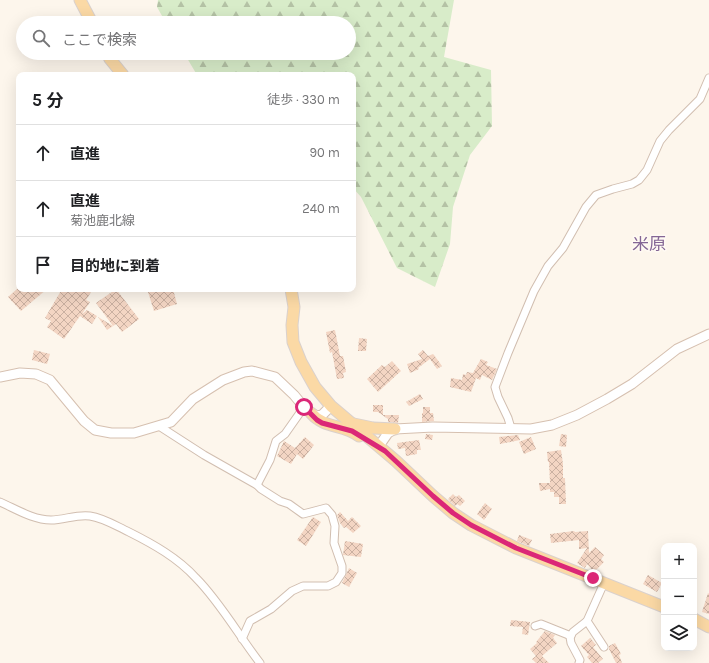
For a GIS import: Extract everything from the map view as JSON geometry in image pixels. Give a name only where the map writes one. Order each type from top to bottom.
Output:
[{"type":"main road","points":[[80,0],[88,16]]},
{"type":"main road","points":[[111,60],[121,72]]},
{"type":"main road","points":[[292,292],[294,307],[292,325],[293,342],[300,362],[315,387],[331,406],[382,449],[433,496],[453,513],[471,525],[516,548],[661,606]]},
{"type":"main road","points":[[308,410],[317,420],[322,423],[352,431],[382,449]]},
{"type":"main road","points":[[350,422],[373,428],[395,429]]},
{"type":"main road","points":[[697,621],[709,627]]},
{"type":"street","points":[[511,428],[495,387],[534,291],[548,266],[563,248],[586,207],[596,195],[632,184],[639,180],[647,170],[660,141],[700,98],[709,78]]},
{"type":"street","points":[[382,449],[388,433],[395,429],[433,427],[531,429],[552,425],[577,415],[632,384],[677,349],[709,334]]},
{"type":"street","points":[[0,377],[20,373],[36,374],[50,380],[84,421],[95,430],[111,433],[134,433],[170,422],[193,399],[223,380],[244,372],[252,372],[275,377],[308,410],[317,416],[322,415],[331,406]]},
{"type":"street","points":[[257,485],[270,460],[276,441],[285,434],[308,410]]},
{"type":"street","points":[[159,426],[204,455],[257,485],[280,501],[289,504],[303,514],[326,508],[332,515],[335,526],[334,543],[342,566],[342,573],[336,582],[328,586],[303,586],[292,591],[271,609],[250,621],[242,639]]},
{"type":"street","points":[[0,502],[32,517],[51,520],[74,516],[90,516],[106,520],[151,544],[175,559],[196,578],[260,663]]},
{"type":"street","points":[[581,662],[570,643],[570,636],[587,621],[604,583]]},
{"type":"street","points":[[587,621],[604,647]]},
{"type":"street","points":[[535,626],[541,624],[570,636]]},
{"type":"green space","points":[[158,0],[454,0],[444,57],[491,70],[492,126],[470,155],[453,207],[450,244],[435,287],[397,268],[361,197],[356,191],[356,72],[195,72],[188,60],[356,60],[356,16],[162,16],[157,7]]},
{"type":"building","points":[[16,290],[16,292],[43,292],[21,311],[8,297]]},
{"type":"building","points":[[60,292],[91,292],[86,300],[90,302],[82,314],[87,310],[97,316],[92,324],[80,316],[64,339],[47,327],[51,321],[45,318]]},
{"type":"building","points":[[112,292],[118,292],[139,319],[122,332],[116,324],[113,326],[96,303]]},
{"type":"building","points":[[148,292],[174,292],[177,304],[154,311]]},
{"type":"building","points":[[98,317],[113,326],[107,330]]},
{"type":"building","points":[[335,330],[340,356],[343,356],[346,372],[343,373],[344,378],[337,379],[332,352],[330,353],[326,332]]},
{"type":"building","points":[[359,338],[367,339],[366,351],[358,351]]},
{"type":"building","points":[[34,350],[50,354],[47,364],[32,360]]},
{"type":"building","points":[[423,350],[428,356],[433,354],[442,366],[437,369],[430,359],[418,368],[419,369],[410,373],[407,364],[422,359],[418,354]]},
{"type":"building","points":[[481,359],[488,362],[486,365],[497,369],[492,380],[482,375],[480,380],[476,378],[471,392],[450,387],[451,378],[462,380],[463,374],[466,375],[467,372],[473,373]]},
{"type":"building","points":[[392,361],[401,371],[378,392],[367,379],[382,365],[385,367]]},
{"type":"building","points":[[420,394],[423,399],[409,406],[406,402]]},
{"type":"building","points":[[373,405],[383,405],[383,415],[399,415],[398,423],[388,422],[388,419],[378,412],[373,412]]},
{"type":"building","points":[[423,407],[430,407],[430,413],[433,413],[434,421],[422,422]]},
{"type":"building","points":[[426,434],[433,435],[432,440],[425,439]]},
{"type":"building","points":[[561,434],[567,435],[566,447],[559,446]]},
{"type":"building","points":[[518,435],[520,440],[500,444],[499,437]]},
{"type":"building","points":[[305,437],[314,445],[303,459],[297,454],[291,464],[277,456],[284,441],[295,448]]},
{"type":"building","points":[[531,437],[536,449],[524,454],[519,442]]},
{"type":"building","points":[[419,440],[421,450],[417,450],[417,454],[406,456],[405,448],[398,449],[397,443]]},
{"type":"building","points":[[561,450],[563,478],[565,478],[566,504],[559,504],[559,497],[554,497],[554,492],[550,492],[550,489],[540,491],[539,483],[550,483],[547,452]]},
{"type":"building","points":[[453,494],[456,497],[459,495],[465,501],[460,506],[457,504],[455,506],[448,499]]},
{"type":"building","points":[[485,503],[492,509],[484,520],[477,514]]},
{"type":"building","points":[[340,512],[348,521],[352,517],[361,526],[353,533],[346,527],[344,528],[337,515]]},
{"type":"building","points":[[313,517],[321,522],[306,546],[297,540]]},
{"type":"building","points":[[588,531],[589,553],[595,547],[604,555],[601,559],[604,562],[594,572],[587,564],[585,568],[577,563],[587,548],[579,549],[579,540],[551,543],[550,534]]},
{"type":"building","points":[[519,535],[532,540],[529,546],[517,541]]},
{"type":"building","points":[[345,541],[363,544],[361,557],[343,555]]},
{"type":"building","points":[[349,568],[357,573],[349,587],[342,583]]},
{"type":"building","points":[[648,575],[661,582],[657,592],[643,584]]},
{"type":"building","points":[[708,593],[709,594],[709,614],[702,612]]},
{"type":"building","points":[[511,620],[530,622],[528,635],[522,634],[523,627],[510,626]]},
{"type":"building","points":[[545,631],[555,635],[553,638],[557,643],[542,656],[549,663],[536,663],[532,659],[536,656],[530,649],[537,643],[536,642]]},
{"type":"building","points":[[590,638],[596,645],[593,647],[603,659],[598,663],[592,663],[587,657],[589,655],[581,646]]},
{"type":"building","points":[[615,643],[621,654],[619,655],[622,663],[616,663],[609,649],[609,646]]},
{"type":"district","name":"米原","points":[[649,244]]},
{"type":"route","points":[[304,407],[322,423],[352,431],[385,451],[433,496],[453,513],[471,525],[516,548],[593,578]]}]
